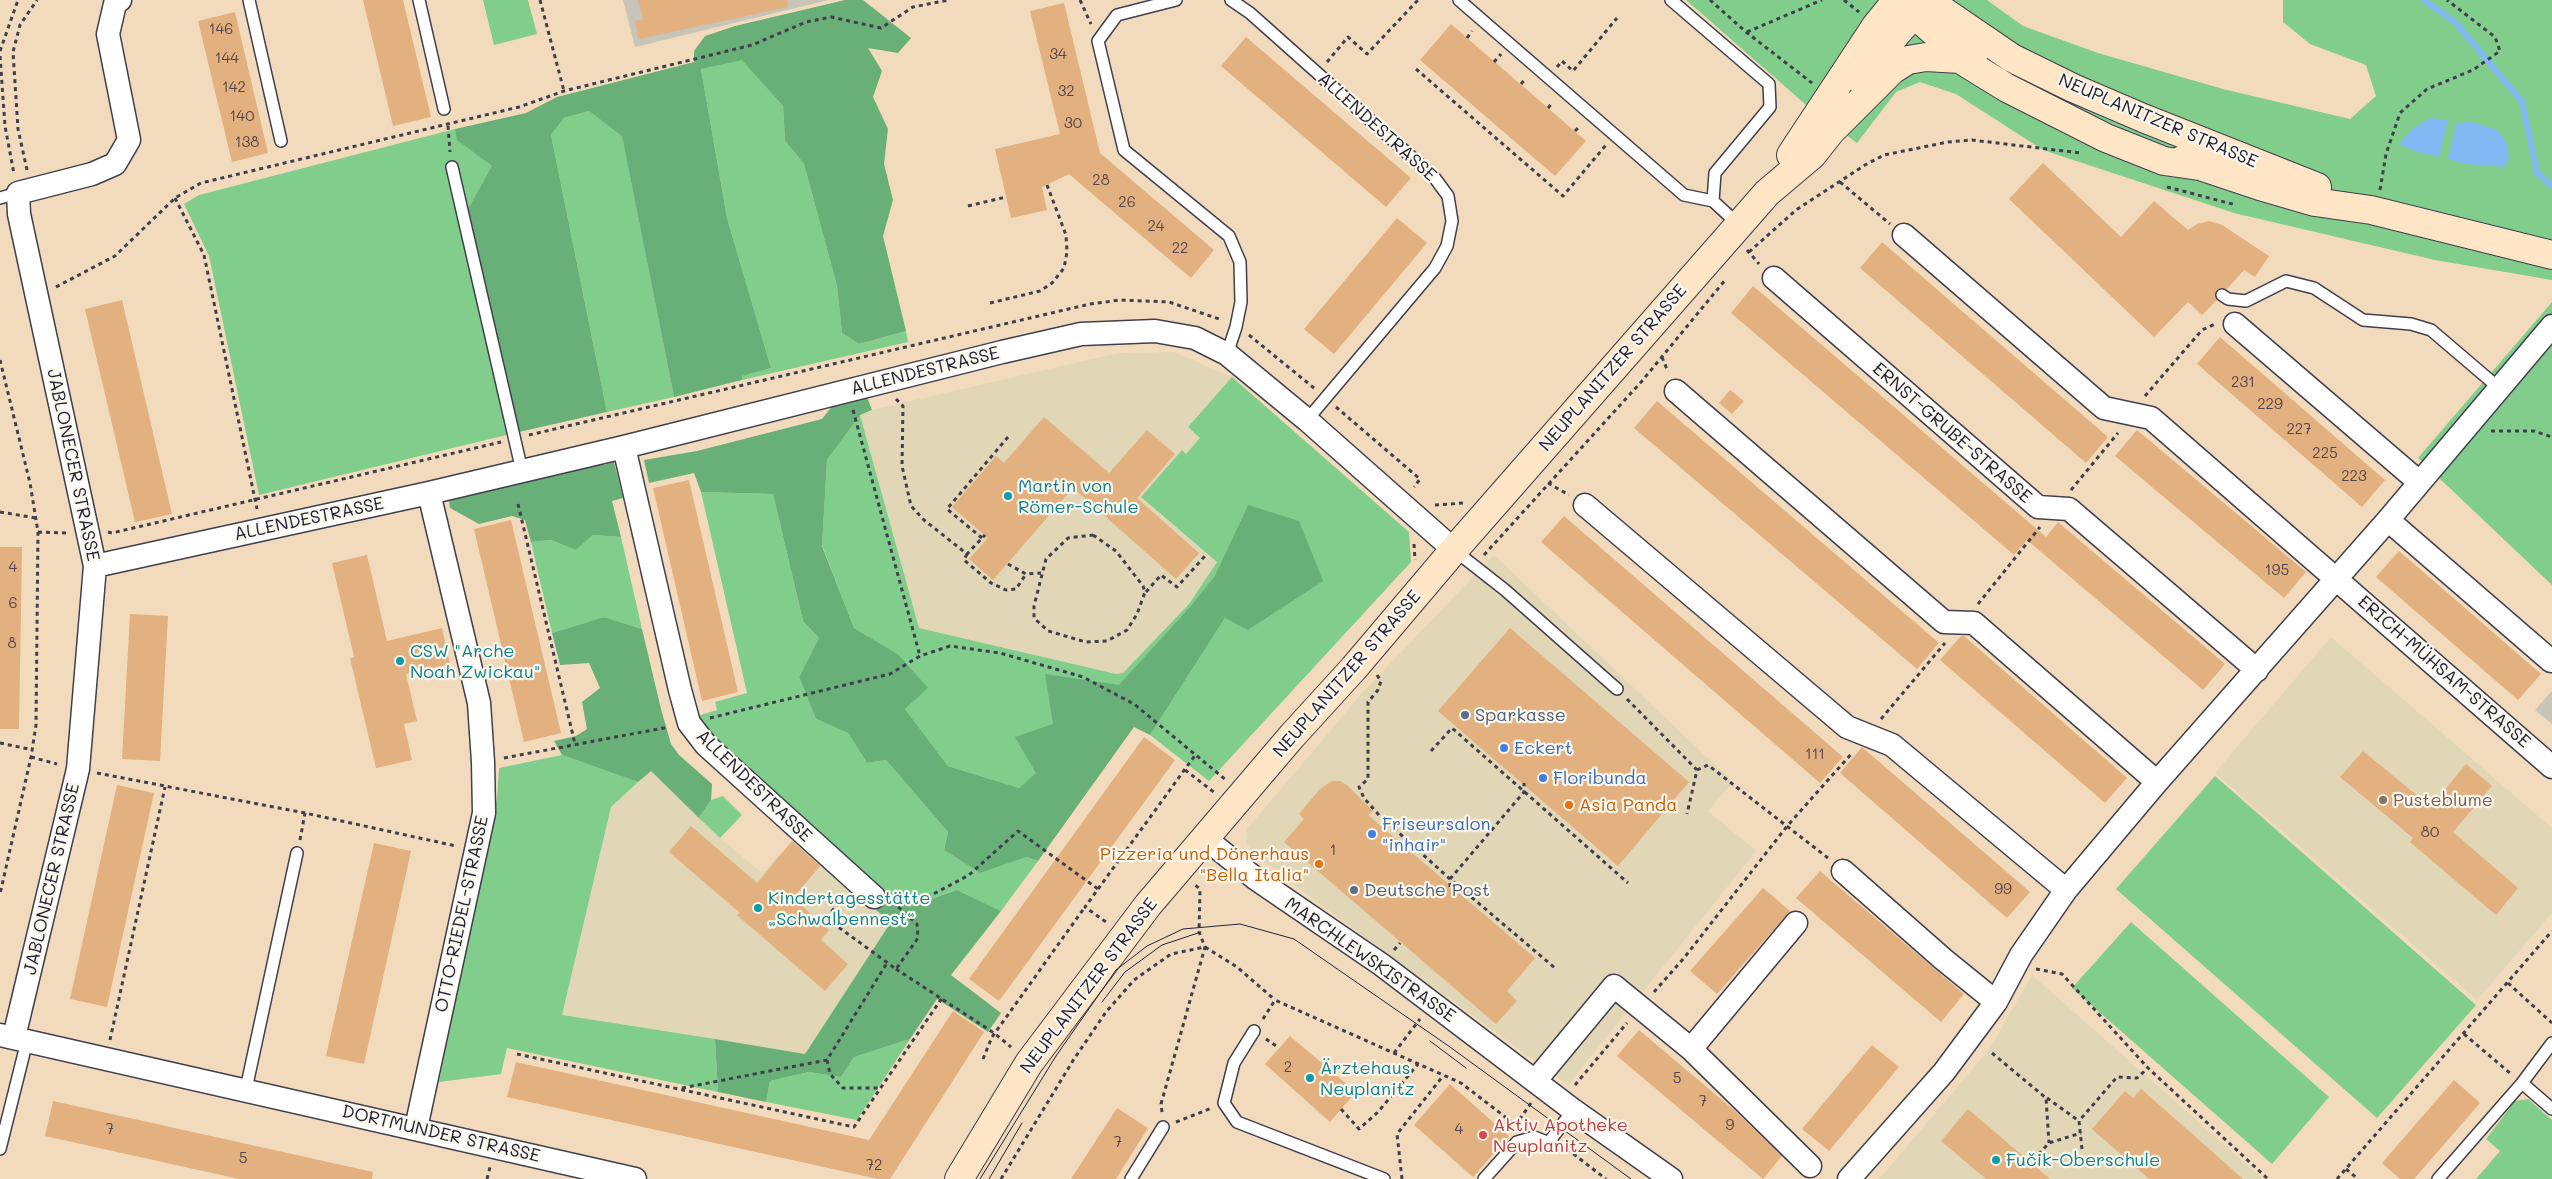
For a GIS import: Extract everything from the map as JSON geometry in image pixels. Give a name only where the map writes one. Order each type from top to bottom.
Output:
[{"type":"street","points":[[16,193],[92,174],[116,164],[129,140],[108,34],[115,4],[120,0]]},
{"type":"street","name":"NEUPLANITZER STRASSE","points":[[1910,2],[1952,18],[2012,58],[2074,88],[2143,118],[2376,211]]},
{"type":"street","name":"NEUPLANITZER STRASSE","points":[[959,1179],[1029,1062],[1125,935],[1206,839],[1234,783],[1464,558],[1767,193],[1880,21],[1910,2]]},
{"type":"street","name":"NEUPLANITZER STRASSE","points":[[1767,193],[1812,155],[1830,131],[1891,40],[1910,2]]},
{"type":"street","name":"NEUPLANITZER STRASSE","points":[[1910,2],[1938,35],[2020,87],[2108,132],[2199,166],[2315,202],[2376,211],[2552,255]]},
{"type":"street","name":"NEUPLANITZER STRASSE","points":[[1830,131],[1892,70],[1908,60],[1941,56],[1960,59],[2007,88],[2106,138],[2164,160],[2199,166]]},
{"type":"street","name":"JABLONECER STRASSE","points":[[14,1037],[78,769],[95,566],[16,193]]},
{"type":"street","points":[[1904,235],[2104,408],[2151,418],[2335,578]]},
{"type":"street","name":"ERNST-GRUBE-STRASSE","points":[[1774,278],[2038,507],[2069,509],[2257,670]]},
{"type":"street","points":[[2235,324],[2419,482]]},
{"type":"street","points":[[1849,1179],[1944,1072],[1996,1002],[2021,955],[2066,890],[2157,782],[2388,520],[2552,326]]},
{"type":"street","name":"ALLENDESTRASSE","points":[[95,566],[429,493],[624,447],[894,390],[1002,352],[1090,334],[1155,331],[1194,338],[1227,354],[1307,420],[1464,558]]},
{"type":"street","points":[[1676,391],[1944,622],[1974,623],[2157,782]]},
{"type":"street","name":"ALLENDESTRASSE","points":[[624,447],[689,723],[706,745],[874,897]]},
{"type":"street","name":"OTTO-RIEDEL-STRASSE","points":[[416,1128],[484,813],[479,703],[429,493]]},
{"type":"street","points":[[1585,505],[1847,727],[1892,745],[2066,890]]},
{"type":"street","points":[[2388,520],[2551,661]]},
{"type":"street","name":"ERICH-MÜHSAM-STRASSE","points":[[2335,578],[2552,767]]},
{"type":"street","name":"MARCHLEWSKISTRASSE","points":[[1206,839],[1256,879],[1433,1003],[1573,1110],[1671,1179]]},
{"type":"street","points":[[1843,871],[1943,959],[1996,1002]]},
{"type":"street","points":[[1691,1049],[1796,923]]},
{"type":"street","points":[[1540,1083],[1614,986],[1691,1049],[1810,1166]]},
{"type":"street","name":"DORTMUNDER STRASSE","points":[[14,1037],[635,1179]]},
{"type":"lane","points":[[250,0],[281,141]]},
{"type":"lane","points":[[419,0],[444,109]]},
{"type":"lane","points":[[1176,0],[1117,15],[1098,41],[1124,150],[1229,236],[1240,262],[1241,302],[1227,354]]},
{"type":"lane","name":"ALLENDESTRASSE","points":[[1231,0],[1250,13],[1434,177],[1448,196],[1452,221],[1447,246],[1435,268],[1307,420]]},
{"type":"lane","points":[[1459,0],[1497,29],[1548,78],[1684,195],[1713,201],[1739,225]]},
{"type":"lane","points":[[1671,0],[1769,84],[1770,107],[1715,173],[1713,201]]},
{"type":"lane","points":[[452,167],[522,470]]},
{"type":"lane","points":[[2222,295],[2228,300],[2246,301],[2286,281],[2314,288],[2363,320],[2411,324],[2431,330],[2499,388]]},
{"type":"lane","points":[[1464,558],[1505,590],[1617,689]]},
{"type":"lane","points":[[246,1089],[297,853]]},
{"type":"lane","points":[[1254,1031],[1234,1063],[1224,1103],[1237,1122],[1384,1179]]},
{"type":"lane","points":[[0,1149],[14,1037]]},
{"type":"lane","points":[[2438,1179],[2522,1083],[2552,1042]]},
{"type":"lane","points":[[2522,1083],[2552,1109]]},
{"type":"lane","points":[[1484,1179],[1516,1142],[1534,1137],[1552,1144],[1552,1138],[1573,1110]]},
{"type":"lane","points":[[1131,1179],[1163,1127]]},
{"type":"path","points":[[0,51],[18,0]]},
{"type":"path","points":[[16,193],[18,129],[13,52],[20,25],[37,0]]},
{"type":"path","points":[[540,0],[564,91]]},
{"type":"path","points":[[37,294],[56,288],[115,256],[175,198],[201,183],[520,108],[564,91],[752,45],[794,25],[830,17],[881,28],[913,8],[949,0]]},
{"type":"path","points":[[1080,0],[1098,41]]},
{"type":"path","points":[[1318,73],[1348,37],[1367,54],[1418,0]]},
{"type":"path","points":[[1710,0],[1746,32],[1829,96]]},
{"type":"path","points":[[1746,32],[1822,0]]},
{"type":"path","points":[[2376,211],[2386,154],[2400,113],[2427,89],[2473,70],[2493,58],[2500,51],[2495,37],[2447,0]]},
{"type":"path","points":[[1548,78],[1562,61],[1573,71],[1617,18]]},
{"type":"path","points":[[0,56],[5,126],[16,193]]},
{"type":"path","points":[[1416,68],[1563,196],[1614,135]]},
{"type":"path","points":[[448,126],[452,167]]},
{"type":"path","points":[[1748,253],[1796,210],[1865,165],[1884,155],[1948,142],[1972,140],[2084,154]]},
{"type":"path","points":[[1840,182],[1904,235]]},
{"type":"path","points":[[990,303],[1040,291],[1052,283],[1064,268],[1067,252],[1066,235],[1047,185]]},
{"type":"path","points":[[968,206],[1006,197]]},
{"type":"path","points":[[175,198],[204,254],[262,530]]},
{"type":"path","points":[[1739,225],[1748,253],[1774,278]]},
{"type":"path","points":[[1464,558],[1642,380],[1729,276]]},
{"type":"path","points":[[1540,1083],[1551,1079],[1571,1090],[1684,958],[1788,825],[1963,622],[2125,424],[2130,413],[2202,330],[2218,323],[2235,324]]},
{"type":"path","points":[[0,360],[38,532],[36,725],[33,750],[0,894]]},
{"type":"path","points":[[894,390],[905,398]]},
{"type":"path","points":[[888,402],[894,390]]},
{"type":"path","points":[[894,390],[903,406],[902,466],[911,506],[924,520],[967,554]]},
{"type":"path","points":[[850,400],[862,409]]},
{"type":"path","points":[[844,413],[850,400]]},
{"type":"path","points":[[850,400],[920,656]]},
{"type":"path","points":[[2466,426],[2477,431],[2534,431],[2552,437]]},
{"type":"path","points":[[1008,437],[947,509],[983,537],[967,554],[964,560],[991,583],[1006,590],[1016,588],[1026,574]]},
{"type":"path","points":[[518,504],[575,744]]},
{"type":"path","points":[[0,512],[36,518]]},
{"type":"path","points":[[38,532],[88,532]]},
{"type":"path","points":[[1145,592],[1143,586],[1116,551],[1093,535],[1068,538],[1046,559],[1041,573],[1034,618],[1048,631],[1086,642],[1107,641],[1127,630],[1138,614],[1145,592],[1161,575],[1178,588],[1205,556]]},
{"type":"path","points":[[1413,536],[1415,566]]},
{"type":"path","points":[[1008,564],[1026,574],[1041,573]]},
{"type":"path","points":[[483,762],[689,723],[890,674],[920,656],[950,646],[1000,653],[1084,677],[1134,704],[1234,783],[1217,794],[1185,770]]},
{"type":"path","points":[[1617,689],[1697,770]]},
{"type":"path","points":[[1378,690],[1368,702],[1368,779],[1358,787],[1364,798],[1379,815],[1450,879],[1555,968]]},
{"type":"path","points":[[1430,751],[1452,728],[1628,883]]},
{"type":"path","points":[[0,743],[33,750]]},
{"type":"path","points":[[983,1059],[994,1033],[1196,754]]},
{"type":"path","points":[[31,757],[78,769],[305,814],[476,851]]},
{"type":"path","points":[[1697,770],[1708,765],[1788,825],[1843,871]]},
{"type":"path","points":[[1687,814],[1697,770]]},
{"type":"path","points":[[1450,887],[1450,879],[1524,792],[1524,783]]},
{"type":"path","points":[[107,1057],[165,787]]},
{"type":"path","points":[[297,853],[305,814]]},
{"type":"path","points":[[896,969],[918,938],[917,924],[896,906],[926,898],[969,875],[1018,831],[1098,889]]},
{"type":"path","points":[[1179,870],[1200,889],[1199,932],[1205,946],[1237,967],[1275,1000],[1460,1083],[1515,1126]]},
{"type":"path","points":[[819,921],[826,918],[856,882]]},
{"type":"path","points":[[1085,906],[1125,935]]},
{"type":"path","points":[[826,918],[887,963],[994,1033],[1029,1062]]},
{"type":"path","points":[[2337,1179],[2552,931]]},
{"type":"path","points":[[1205,946],[1161,1104],[1163,1127],[1224,1103]]},
{"type":"path","points":[[1000,1179],[1074,1059],[1106,1012],[1134,980],[1171,954],[1205,946]]},
{"type":"path","points":[[2021,955],[2038,970],[2062,974],[2148,1068],[2268,1179]]},
{"type":"path","points":[[880,1088],[843,1088],[830,1074],[827,1060],[887,963]]},
{"type":"path","points":[[2508,982],[2552,1024]]},
{"type":"path","points":[[517,1054],[854,1127],[942,998]]},
{"type":"path","points":[[1275,1000],[1254,1031],[1280,1048]]},
{"type":"path","points":[[1394,1053],[1433,1003]]},
{"type":"path","points":[[2464,1034],[2522,1083]]},
{"type":"path","points":[[1992,1053],[2046,1098],[2079,1121],[2082,1149]]},
{"type":"path","points":[[680,1088],[827,1060]]},
{"type":"path","points":[[1341,1109],[1359,1129],[1378,1112],[1418,1064]]},
{"type":"path","points":[[2079,1121],[2117,1077],[2136,1078],[2148,1068]]},
{"type":"path","points":[[1402,1179],[1397,1134],[1443,1076]]},
{"type":"path","points":[[2046,1098],[2049,1143]]},
{"type":"path","points":[[2033,1160],[2049,1143],[2081,1133]]},
{"type":"path","points":[[2346,1169],[2358,1179]]},
{"type":"shaded area","points":[[623,0],[829,0],[635,47]]},
{"type":"shaded area","points":[[1174,352],[1232,377],[1188,426],[1201,438],[1186,454],[1182,450],[1141,497],[1217,562],[1189,604],[1123,673],[1116,674],[919,628],[860,415],[872,410],[1118,353]]},
{"type":"shaded area","points":[[1494,555],[1733,782],[1708,811],[1756,851],[1568,1085],[1321,905],[1253,853],[1246,842],[1247,829],[1363,692]]},
{"type":"shaded area","name":"Pusteblume","points":[[2331,637],[2552,828],[2552,913],[2477,1000],[2215,773]]},
{"type":"shaded area","points":[[2552,691],[2552,724],[2535,710]]},
{"type":"shaded area","points":[[650,770],[720,838],[762,873],[794,839],[891,922],[805,1054],[561,1015],[611,807]]},
{"type":"shaded area","points":[[2032,975],[2263,1179],[1879,1179],[1988,1051]]},
{"type":"green space","points":[[483,0],[528,0],[537,34],[494,45]]},
{"type":"green space","points":[[845,0],[863,0],[911,38],[898,53],[868,48],[882,71],[873,97],[888,129],[884,164],[893,200],[883,236],[906,331],[859,344],[842,333],[837,286],[804,164],[785,141],[783,106],[742,60],[701,69],[727,218],[771,368],[742,376],[742,380],[674,397],[622,136],[589,111],[564,118],[551,135],[607,412],[519,432],[467,211],[492,166],[457,140],[455,129],[526,113],[557,97],[694,62],[694,51],[705,36],[735,26]]},
{"type":"green space","points":[[1686,0],[1987,0],[2023,26],[2098,53],[2223,89],[2350,119],[2376,96],[2366,65],[2310,44],[2283,22],[2283,0],[2552,0],[2552,280],[2435,260],[2234,213],[2043,150],[1956,94],[1920,82],[1896,92],[1857,143],[1805,104]]},
{"type":"green space","points":[[742,59],[783,106],[785,141],[804,164],[837,286],[842,333],[859,344],[906,331],[908,342],[742,380],[741,376],[771,368],[727,218],[701,69]]},
{"type":"green space","points":[[589,111],[622,135],[674,397],[607,412],[551,135],[564,118]]},
{"type":"green space","points":[[455,129],[458,140],[492,166],[519,432],[259,495],[209,256],[184,204],[199,195]]},
{"type":"green space","points":[[2552,302],[2552,585],[2418,458]]},
{"type":"green space","points":[[1232,377],[1409,532],[1411,562],[1209,781],[1150,735],[1225,618],[1248,505],[1214,577],[1192,606],[1119,686],[1053,724],[1036,774],[1019,788],[948,766],[905,709],[927,688],[898,654],[854,628],[822,545],[827,460],[860,415],[919,628],[1116,674],[1123,673],[1189,604],[1217,562],[1141,497],[1182,450],[1186,454],[1200,438],[1188,427]]},
{"type":"green space","points":[[867,397],[872,410],[860,415],[827,460],[822,546],[854,628],[898,654],[928,688],[905,709],[948,766],[1019,788],[1036,773],[1015,737],[1053,724],[1045,674],[1119,685],[1191,606],[1214,577],[1248,505],[1299,521],[1323,581],[1248,630],[1225,618],[1150,735],[1134,727],[1038,861],[1027,857],[980,873],[944,850],[948,832],[886,760],[867,763],[848,733],[816,719],[799,677],[819,638],[803,621],[773,494],[701,492],[694,473],[649,483],[644,460],[697,451],[822,419],[833,405]]},
{"type":"green space","points":[[593,460],[604,465],[614,462],[623,498],[612,501],[621,537],[593,535],[576,550],[551,540],[531,542],[525,520],[512,516],[479,524],[450,508],[448,496]]},
{"type":"green space","points":[[701,492],[773,494],[803,621],[819,638],[799,677],[816,719],[848,733],[867,763],[886,760],[948,832],[944,850],[980,873],[1027,857],[1038,861],[1001,911],[957,890],[909,907],[878,889],[708,738],[694,717],[717,710],[715,702],[747,693]]},
{"type":"green space","points":[[593,535],[621,537],[642,629],[604,617],[552,633],[531,542],[551,540],[576,550]]},
{"type":"green space","points":[[604,617],[642,629],[671,744],[679,755],[712,784],[711,800],[699,818],[651,771],[638,782],[562,755],[554,741],[576,736],[587,729],[582,702],[600,688],[589,663],[560,665],[552,633]]},
{"type":"green space","points":[[562,755],[638,782],[611,807],[562,1015],[715,1039],[718,1092],[507,1048],[501,1074],[439,1082],[497,798],[499,768]]},
{"type":"green space","points":[[2215,776],[2476,1005],[2377,1118],[2116,889]]},
{"type":"green space","points":[[723,796],[742,815],[720,838],[699,818],[711,800]]},
{"type":"green space","points":[[878,889],[909,907],[957,890],[1001,911],[951,975],[1001,1013],[988,1032],[937,999],[910,1039],[854,1057],[841,1077],[809,1072],[770,1081],[766,1102],[718,1092],[715,1039],[805,1054],[891,922],[871,906]]},
{"type":"green space","points":[[2131,922],[2329,1097],[2272,1164],[2072,988]]},
{"type":"green space","points":[[910,1039],[857,1120],[766,1102],[770,1081],[809,1072],[841,1077],[854,1057]]},
{"type":"green space","points":[[2528,1099],[2552,1120],[2552,1179],[2476,1179],[2500,1151],[2486,1139],[2515,1101]]},
{"type":"water","points":[[2431,118],[2448,120],[2439,157],[2417,152],[2399,144],[2412,129]]},
{"type":"water","points":[[2472,122],[2497,130],[2506,141],[2509,158],[2504,167],[2465,164],[2448,159],[2456,123]]},
{"type":"building","points":[[363,0],[403,0],[431,117],[393,126]]},
{"type":"building","points":[[638,0],[787,0],[788,7],[639,39],[635,21],[643,19]]},
{"type":"building","points":[[1064,3],[1100,153],[1214,250],[1191,278],[1069,174],[1042,187],[1047,210],[1011,218],[995,149],[1060,134],[1030,11]]},
{"type":"building","points":[[235,12],[268,153],[232,162],[198,21]]},
{"type":"building","points":[[1451,24],[1586,141],[1555,176],[1420,60]]},
{"type":"building","points":[[1246,37],[1411,178],[1386,207],[1221,66]]},
{"type":"building","points":[[2043,163],[2121,237],[2154,201],[2188,230],[2197,224],[2209,221],[2222,225],[2269,256],[2255,277],[2244,270],[2227,289],[2216,290],[2217,300],[2202,315],[2188,302],[2154,337],[2009,199]]},
{"type":"building","points":[[1397,218],[1427,243],[1334,354],[1304,329]]},
{"type":"building","points":[[1882,242],[2108,437],[2086,463],[1860,268]]},
{"type":"building","points":[[1753,286],[2046,537],[2058,522],[2225,664],[2203,690],[2027,540],[2014,555],[1731,313]]},
{"type":"building","points":[[122,300],[172,514],[135,522],[85,309]]},
{"type":"building","points":[[2220,337],[2385,480],[2362,507],[2197,364]]},
{"type":"building","points":[[1730,390],[1744,401],[1732,414],[1719,403]]},
{"type":"building","points":[[1657,401],[1939,643],[1917,669],[1634,428]]},
{"type":"building","name":"Martin von Römer-Schule","points":[[1044,417],[1109,473],[1147,430],[1175,454],[1137,498],[1199,553],[1176,579],[1073,488],[993,580],[969,559],[988,538],[952,507],[996,456],[1004,463]]},
{"type":"building","points":[[2137,430],[2306,572],[2284,598],[2115,456]]},
{"type":"building","points":[[689,480],[738,692],[702,701],[653,488]]},
{"type":"building","points":[[1564,516],[1843,757],[1820,783],[1541,542]]},
{"type":"building","points":[[511,520],[561,733],[524,742],[474,529]]},
{"type":"building","points":[[0,547],[22,547],[19,729],[0,729]]},
{"type":"building","points":[[2399,551],[2541,674],[2518,700],[2376,577]]},
{"type":"building","name":"CSW \"Arche Noah Zwickau\"","points":[[367,555],[387,641],[442,628],[450,664],[406,674],[417,721],[404,724],[412,760],[376,768],[350,658],[354,657],[332,563]]},
{"type":"building","points":[[130,614],[168,616],[160,761],[122,759]]},
{"type":"building","points":[[1510,628],[1689,782],[1618,866],[1438,711]]},
{"type":"building","points":[[1961,636],[1964,636],[2127,778],[2105,803],[1940,660]]},
{"type":"building","points":[[1144,737],[1175,760],[999,1001],[969,979]]},
{"type":"building","points":[[1862,747],[2030,892],[2007,918],[1840,773]]},
{"type":"building","points":[[2363,751],[2431,807],[2466,764],[2492,786],[2453,832],[2518,888],[2496,915],[2410,842],[2413,838],[2340,777]]},
{"type":"building","points":[[1332,781],[1340,781],[1347,785],[1373,811],[1368,815],[1535,958],[1507,991],[1517,1001],[1496,1024],[1284,842],[1304,819],[1299,814],[1320,789]]},
{"type":"building","points":[[117,785],[154,793],[107,1007],[70,999]]},
{"type":"building","name":"Kindertagesstätte „Schwalbennest“","points":[[691,826],[757,883],[792,841],[820,866],[793,898],[829,930],[821,940],[848,964],[825,991],[737,915],[740,913],[669,852]]},
{"type":"building","points":[[374,843],[411,851],[364,1064],[326,1056]]},
{"type":"building","points":[[1820,871],[1964,994],[1941,1022],[1796,898]]},
{"type":"building","points":[[1763,888],[1790,911],[1717,994],[1690,971]]},
{"type":"building","points":[[953,1011],[984,1032],[890,1179],[878,1179],[507,1097],[516,1062],[869,1140]]},
{"type":"building","points":[[1639,1030],[1735,1111],[1782,1156],[1763,1179],[1617,1056]]},
{"type":"building","name":"Ärztehaus Neuplanitz","points":[[1290,1036],[1356,1092],[1330,1122],[1265,1064]]},
{"type":"building","points":[[1872,1045],[1899,1067],[1829,1151],[1802,1129]]},
{"type":"building","points":[[2454,1080],[2480,1103],[2414,1179],[2400,1179],[2382,1163]]},
{"type":"building","points":[[1450,1084],[1509,1136],[1473,1177],[1414,1125]]},
{"type":"building","points":[[2141,1089],[2243,1179],[2149,1179],[2092,1129],[2125,1091],[2133,1098]]},
{"type":"building","points":[[53,1101],[373,1172],[372,1179],[239,1179],[45,1136]]},
{"type":"building","points":[[1117,1108],[1148,1128],[1116,1179],[1071,1179]]},
{"type":"building","name":"Fučik-Oberschule","points":[[1968,1109],[2050,1179],[1986,1179],[1941,1141]]},
{"type":"waterway","points":[[2424,0],[2456,23],[2522,102],[2537,173],[2552,186]]},
{"type":"tram line","points":[[980,1179],[1056,1056],[1116,970],[1147,946],[1183,929],[1240,924],[1294,939],[1450,1047],[1631,1179]]},
{"type":"tram line","points":[[1102,1002],[1125,972],[1162,945],[1201,932]]},
{"type":"tram line","points":[[1430,1041],[1466,1068]]},
{"type":"tram line","points":[[989,1179],[1022,1123]]},
{"type":"place","name":"Martin von Römer-Schule","points":[[1008,496]]},
{"type":"place","name":"CSW \"Arche Noah Zwickau\"","points":[[400,661]]},
{"type":"place","name":"Sparkasse","points":[[1465,715]]},
{"type":"place","name":"Eckert","points":[[1504,748]]},
{"type":"place","name":"Floribunda","points":[[1543,778]]},
{"type":"place","name":"Pusteblume","points":[[2383,800]]},
{"type":"place","name":"Asia Panda","points":[[1569,805]]},
{"type":"place","name":"Friseursalon \"inhair\"","points":[[1372,834]]},
{"type":"place","name":"Pizzeria und Dönerhaus \"Bella Italia\"","points":[[1319,864]]},
{"type":"place","name":"Deutsche Post","points":[[1354,890]]},
{"type":"place","name":"Kindertagesstätte „Schwalbennest“","points":[[758,908]]},
{"type":"place","name":"Ärztehaus Neuplanitz","points":[[1310,1078]]},
{"type":"place","name":"Aktiv Apotheke Neuplanitz","points":[[1483,1135]]},
{"type":"place","name":"Fučik-Oberschule","points":[[1996,1160]]}]
